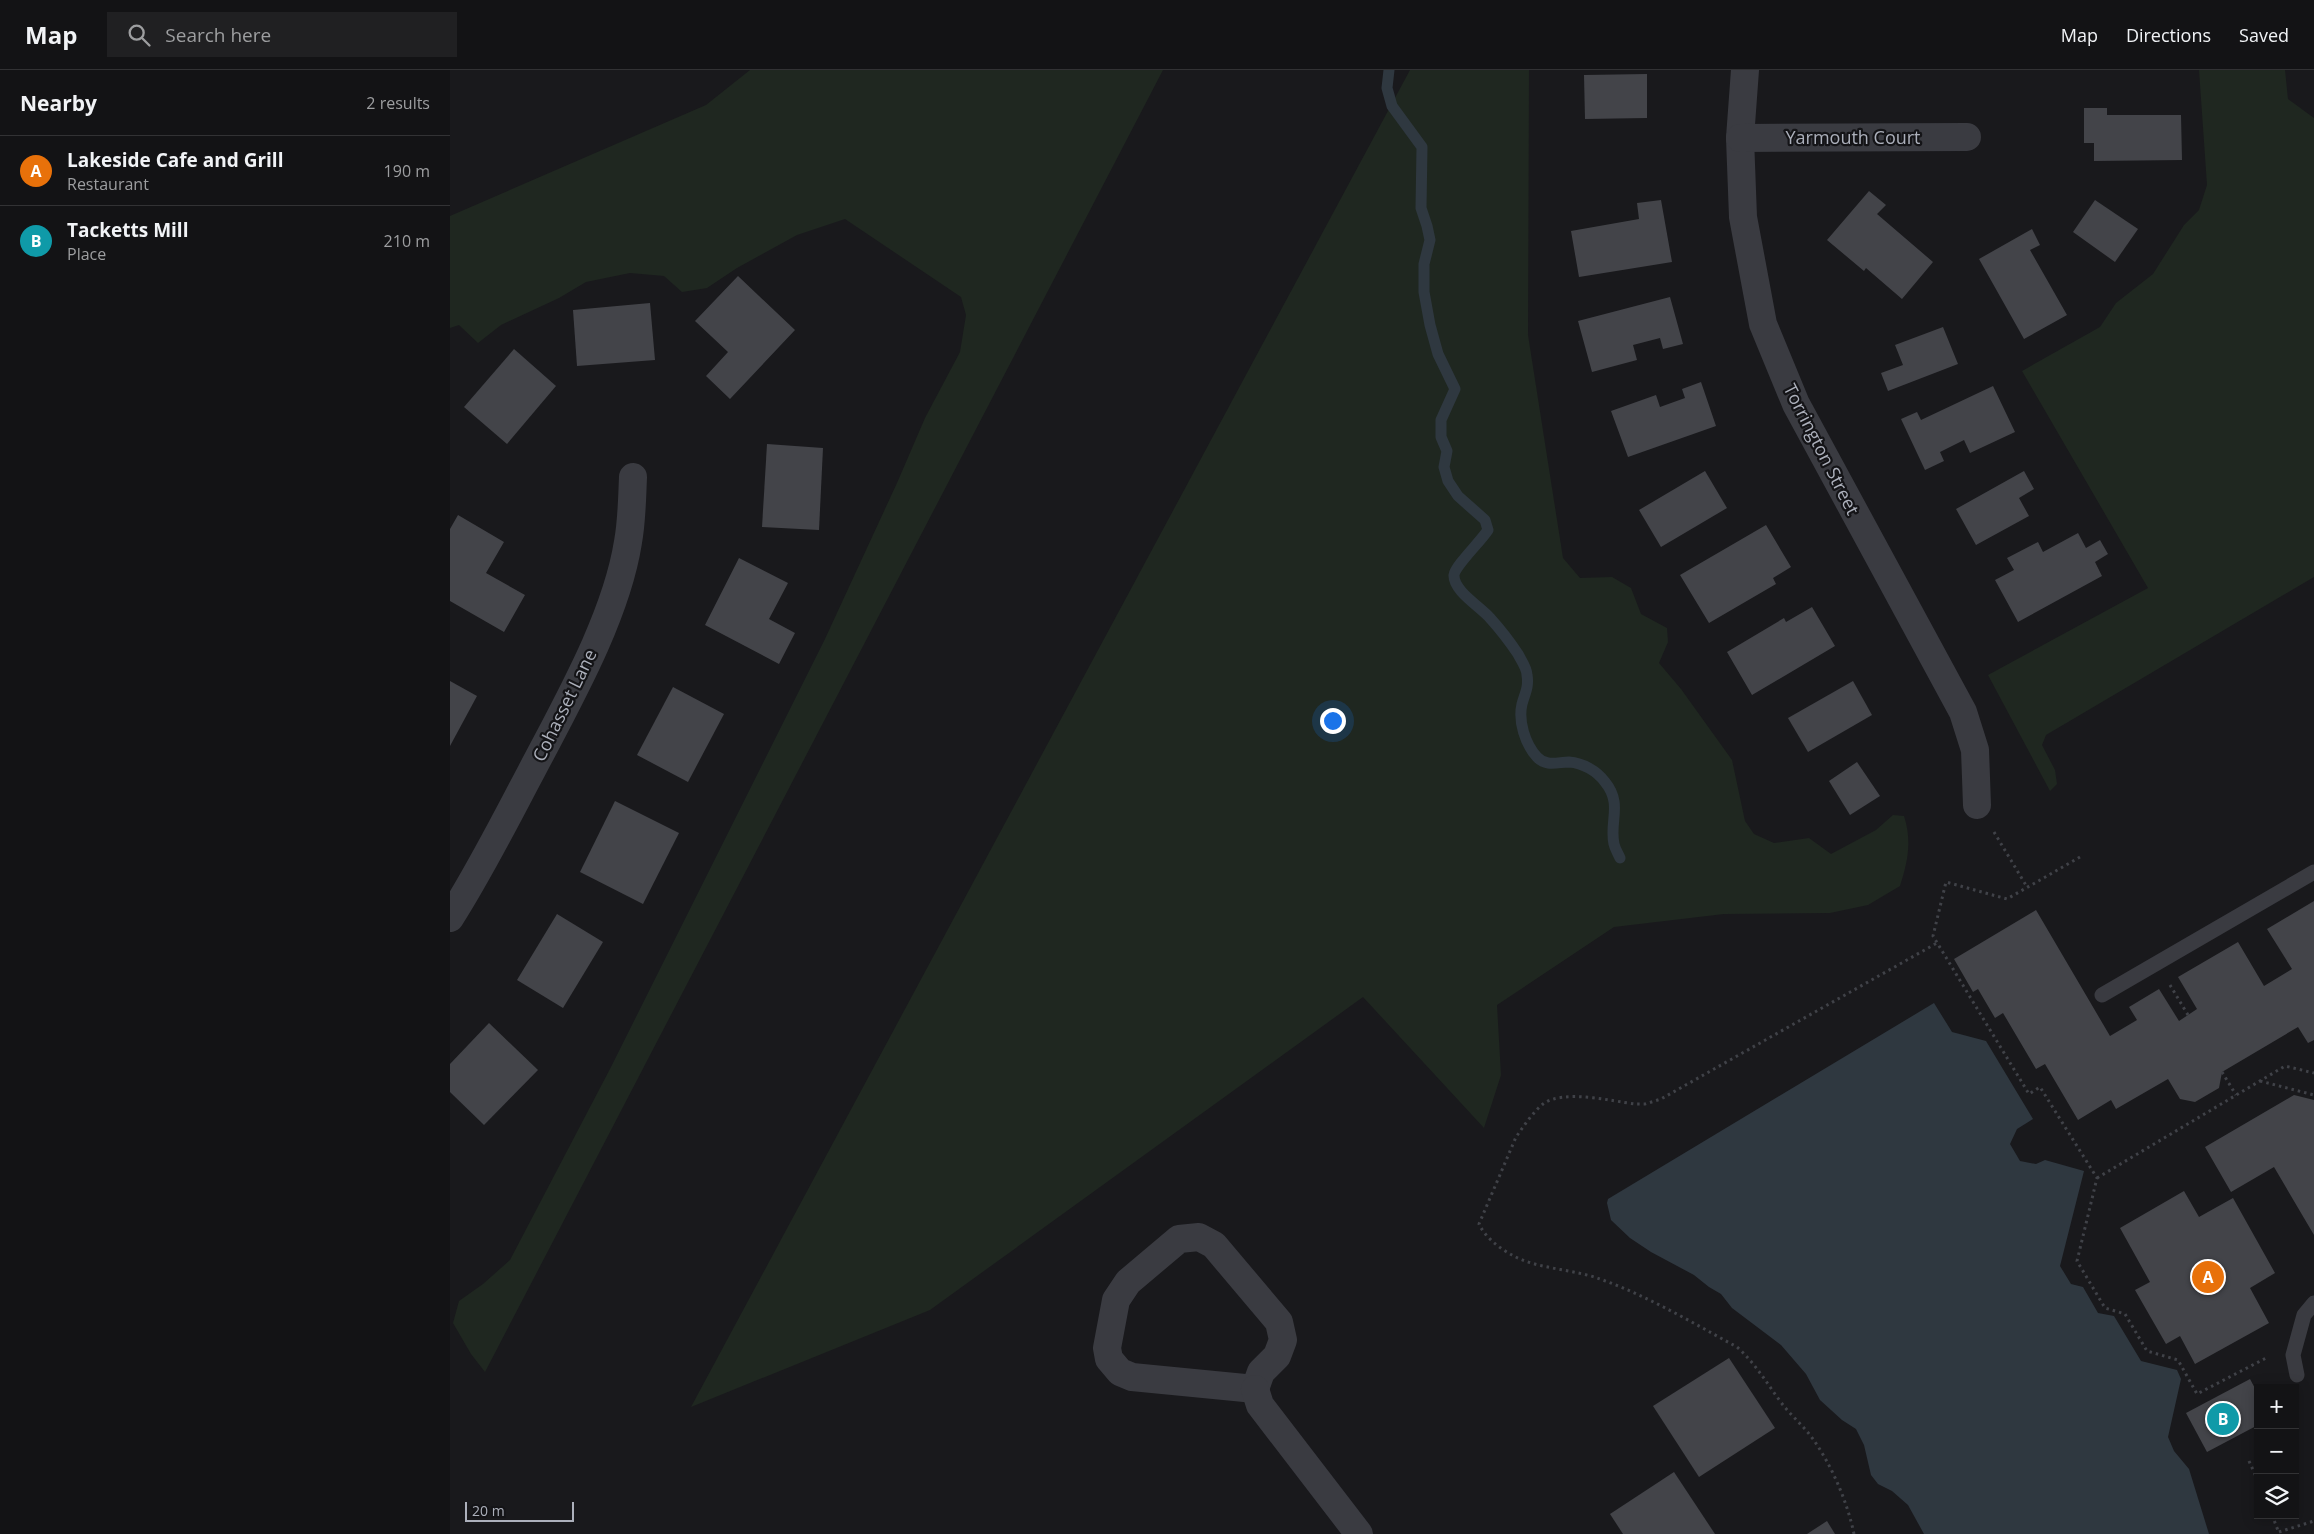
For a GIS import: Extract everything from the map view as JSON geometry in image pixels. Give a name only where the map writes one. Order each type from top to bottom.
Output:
[{"type":"street","name":"Torrington Street","points":[[1746,70],[1740,138],[1743,217],[1763,324],[1796,404],[1963,712],[1975,750],[1977,805]]},
{"type":"street","name":"Yarmouth Court","points":[[1740,138],[1967,137]]},
{"type":"street","name":"Cohasset Lane","points":[[450,918],[474,879],[566,706],[608,614],[620,578],[628,542],[633,477]]},
{"type":"street","points":[[1255,1389],[1132,1377],[1120,1372],[1109,1358],[1107,1348],[1116,1300],[1128,1282],[1179,1239],[1199,1237],[1214,1245],[1279,1322],[1282,1340],[1277,1356],[1261,1372],[1255,1389],[1260,1404],[1360,1534]]},
{"type":"lane","points":[[2102,995],[2314,872]]},
{"type":"lane","points":[[2297,1375],[2293,1355],[2296,1342],[2304,1315],[2314,1303]]},
{"type":"path","points":[[1977,805],[2027,888]]},
{"type":"path","points":[[2080,857],[2007,899],[1946,882],[1933,936],[2029,1094],[2040,1087],[2097,1178]]},
{"type":"path","points":[[1854,1534],[1849,1513],[1823,1455],[1812,1438],[1780,1401],[1762,1374],[1743,1352],[1625,1288],[1581,1273],[1522,1260],[1511,1255],[1489,1238],[1479,1224],[1516,1137],[1525,1124],[1545,1103],[1553,1099],[1568,1097],[1635,1104],[1645,1104],[1662,1099],[1937,943]]},
{"type":"path","points":[[2157,963],[2188,1015]]},
{"type":"path","points":[[2296,1342],[2197,1394],[2178,1360],[2147,1351],[2125,1314],[2105,1308],[2077,1261],[2097,1178],[2286,1066],[2314,1074]]},
{"type":"path","points":[[2222,1072],[2236,1095]]},
{"type":"path","points":[[2260,1081],[2314,1095]]},
{"type":"path","points":[[2249,1461],[2255,1474]]},
{"type":"path","points":[[2274,1519],[2279,1533],[2314,1521]]},
{"type":"shaded area","points":[[750,70],[1163,70],[485,1372],[471,1354],[453,1323],[459,1301],[483,1284],[510,1260],[611,1067],[825,639],[925,418],[960,352],[966,315],[961,297],[845,219],[797,235],[737,268],[707,288],[682,292],[664,276],[630,273],[586,282],[559,298],[501,325],[478,343],[459,325],[450,328],[450,216],[706,105]]},
{"type":"shaded area","points":[[1410,70],[1529,70],[1528,335],[1563,558],[1580,578],[1612,577],[1631,588],[1641,614],[1667,628],[1668,642],[1659,663],[1681,689],[1732,760],[1745,821],[1754,834],[1774,843],[1809,838],[1831,854],[1876,830],[1893,815],[1904,816],[1908,834],[1908,851],[1900,886],[1868,905],[1830,913],[1724,914],[1614,927],[1497,1005],[1501,1075],[1484,1128],[1363,997],[930,1310],[691,1407]]},
{"type":"shaded area","points":[[2199,70],[2285,70],[2288,99],[2314,118],[2314,577],[2046,735],[2042,745],[2055,770],[2057,784],[2050,791],[1988,675],[2148,588],[2022,371],[2100,327],[2116,303],[2153,274],[2184,225],[2199,210],[2207,185]]},
{"type":"shaded area","points":[[1934,1003],[1952,1032],[1986,1041],[2033,1119],[2017,1129],[2010,1144],[2020,1161],[2036,1164],[2045,1160],[2084,1171],[2060,1266],[2071,1284],[2083,1287],[2098,1313],[2114,1316],[2141,1361],[2177,1370],[2181,1379],[2168,1437],[2174,1451],[2189,1469],[2209,1534],[1924,1534],[1908,1505],[1892,1491],[1878,1484],[1871,1475],[1864,1445],[1856,1429],[1842,1420],[1820,1400],[1806,1374],[1781,1345],[1732,1308],[1721,1294],[1694,1275],[1651,1252],[1630,1238],[1611,1220],[1607,1203],[1608,1199]]},
{"type":"building","points":[[1647,74],[1647,118],[1585,119],[1584,75]]},
{"type":"building","points":[[2084,108],[2107,108],[2107,115],[2181,115],[2182,160],[2094,161],[2094,143],[2084,143]]},
{"type":"building","points":[[1869,191],[1886,205],[1877,214],[1933,262],[1902,299],[1866,268],[1864,271],[1827,240]]},
{"type":"building","points":[[1661,200],[1672,262],[1579,277],[1571,231],[1639,219],[1637,203]]},
{"type":"building","points":[[2095,200],[2138,229],[2115,262],[2073,232]]},
{"type":"building","points":[[2032,229],[2040,245],[2030,250],[2067,315],[2024,339],[1979,259]]},
{"type":"building","points":[[738,276],[795,330],[730,399],[706,376],[728,352],[695,321]]},
{"type":"building","points":[[1670,297],[1683,344],[1663,349],[1660,338],[1633,345],[1637,360],[1592,372],[1578,321]]},
{"type":"building","points":[[650,303],[655,360],[577,366],[573,310]]},
{"type":"building","points":[[1943,327],[1958,364],[1888,391],[1881,373],[1903,365],[1895,345]]},
{"type":"building","points":[[514,349],[556,386],[507,444],[464,407]]},
{"type":"building","points":[[1701,382],[1716,426],[1628,457],[1611,411],[1656,395],[1660,407],[1685,398],[1682,389]]},
{"type":"building","points":[[1993,386],[2015,432],[1970,453],[1964,440],[1940,452],[1944,461],[1925,470],[1901,419],[1917,412],[1921,420]]},
{"type":"building","points":[[767,444],[823,448],[819,530],[762,527]]},
{"type":"building","points":[[1705,471],[1727,508],[1661,547],[1639,510]]},
{"type":"building","points":[[2024,471],[2034,489],[2019,498],[2029,516],[1976,545],[1956,509]]},
{"type":"building","points":[[458,515],[504,542],[486,573],[525,595],[504,632],[450,601],[450,529]]},
{"type":"building","points":[[1766,525],[1791,567],[1773,578],[1776,584],[1709,623],[1680,575]]},
{"type":"building","points":[[2078,533],[2086,548],[2100,540],[2108,554],[2095,562],[2102,576],[2018,622],[1995,580],[2014,570],[2007,558],[2038,542],[2043,552]]},
{"type":"building","points":[[739,558],[788,583],[769,619],[795,633],[779,664],[705,625]]},
{"type":"building","points":[[1812,607],[1835,646],[1752,695],[1727,652],[1784,618],[1786,622]]},
{"type":"building","points":[[450,681],[477,696],[450,746]]},
{"type":"building","points":[[1853,681],[1872,715],[1808,752],[1788,718]]},
{"type":"building","points":[[673,687],[724,714],[688,782],[637,755]]},
{"type":"building","points":[[1857,762],[1880,796],[1850,815],[1829,781]]},
{"type":"building","points":[[615,801],[679,833],[643,904],[580,872]]},
{"type":"building","points":[[2314,901],[2314,1040],[2308,1043],[2298,1027],[2222,1072],[2219,1088],[2195,1102],[2180,1099],[2168,1079],[2116,1109],[2111,1100],[2078,1120],[2045,1064],[2036,1069],[2003,1013],[1995,1018],[1978,989],[1973,992],[1954,959],[2036,910],[2110,1036],[2137,1020],[2129,1007],[2159,989],[2179,1021],[2197,1009],[2178,977],[2238,942],[2264,986],[2292,969],[2267,929]]},
{"type":"building","points":[[557,914],[603,942],[563,1008],[517,980]]},
{"type":"building","points":[[489,1023],[538,1070],[484,1125],[450,1092],[450,1064]]},
{"type":"building","points":[[2294,1095],[2314,1100],[2314,1235],[2274,1167],[2231,1192],[2205,1147]]},
{"type":"building","points":[[2184,1191],[2199,1217],[2233,1198],[2275,1273],[2250,1288],[2269,1323],[2195,1364],[2180,1336],[2166,1344],[2135,1290],[2150,1282],[2120,1228]]},
{"type":"building","points":[[1729,1358],[1775,1428],[1699,1477],[1653,1406]]},
{"type":"building","points":[[2250,1379],[2254,1386],[2254,1427],[2207,1452],[2186,1413]]},
{"type":"building","points":[[1674,1472],[1715,1534],[1623,1534],[1610,1514]]},
{"type":"building","points":[[1827,1521],[1835,1534],[1807,1534]]},
{"type":"waterway","points":[[1389,70],[1387,88],[1392,106],[1422,147],[1421,208],[1430,240],[1424,264],[1424,292],[1438,354],[1455,389],[1441,420],[1441,437],[1447,451],[1444,467],[1448,481],[1458,496],[1485,520],[1488,530],[1455,571],[1455,581],[1463,593],[1501,631],[1525,667],[1527,683],[1521,718],[1526,739],[1533,752],[1544,762],[1569,762],[1589,768],[1598,774],[1610,790],[1614,805],[1614,844],[1620,858]]},
{"type":"place","name":"Lakeside Cafe and Grill","points":[[2208,1277]]},
{"type":"place","name":"Tacketts Mill","points":[[2223,1419]]}]
